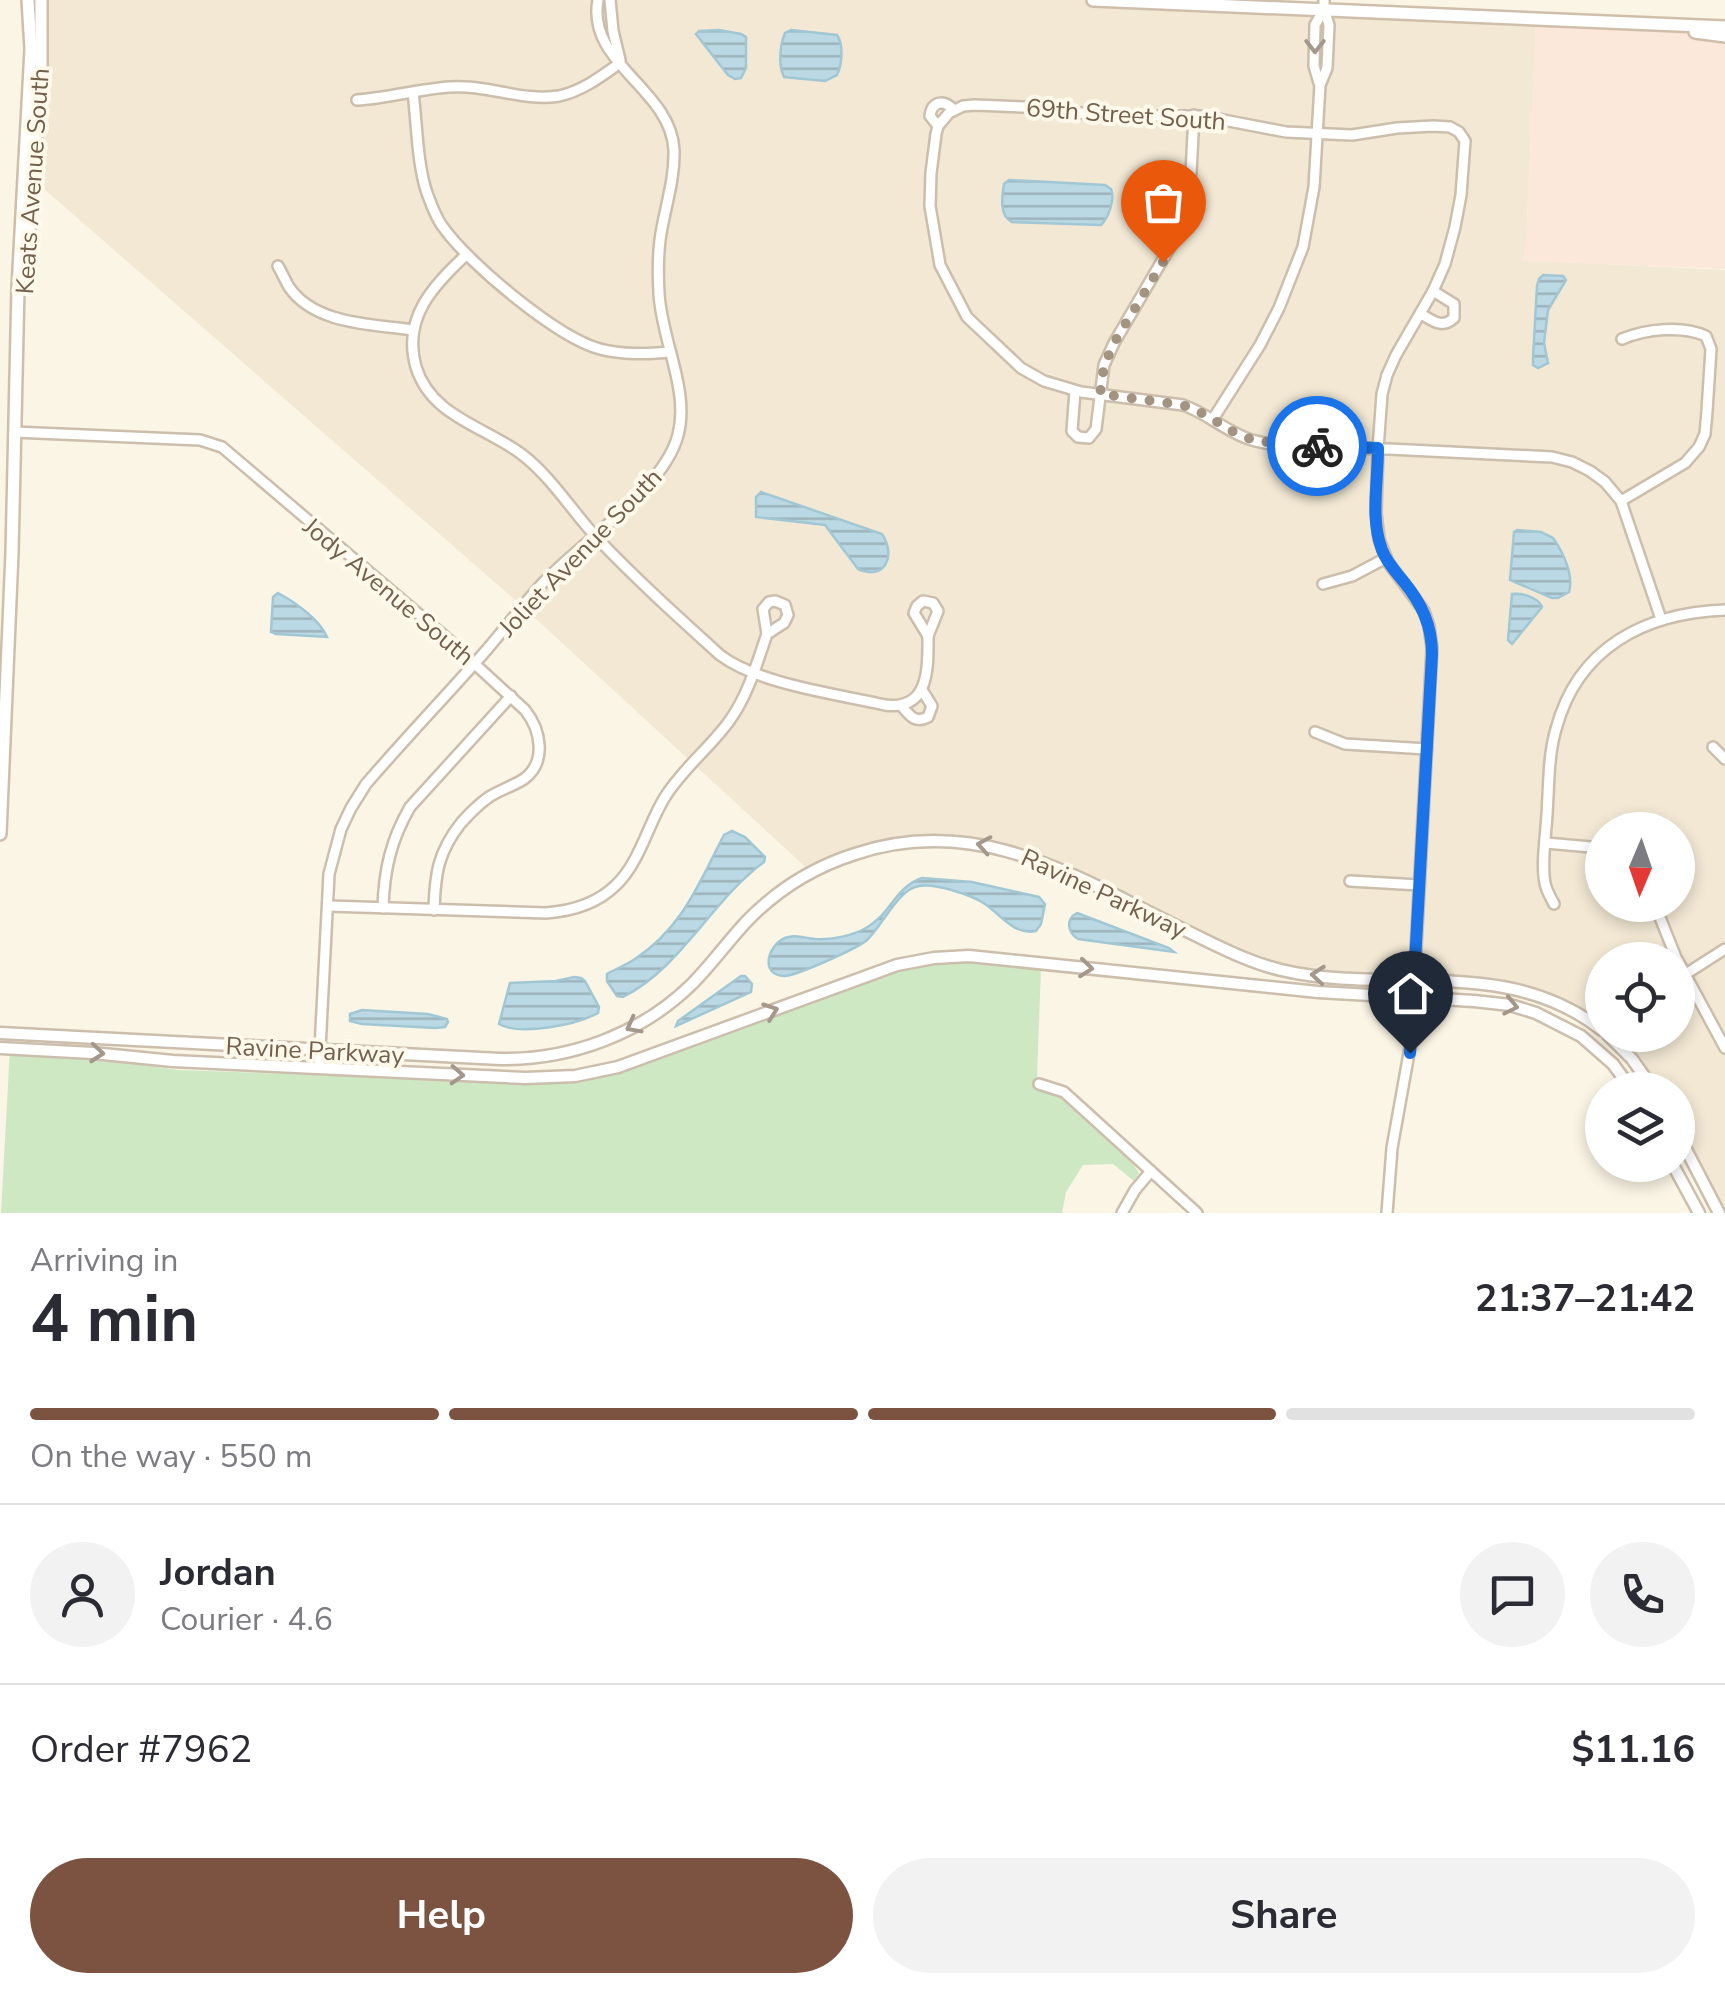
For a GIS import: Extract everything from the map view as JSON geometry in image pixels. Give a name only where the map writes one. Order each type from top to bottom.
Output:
[{"type":"main road","name":"Keats Avenue South","points":[[0,834],[31,49],[28,0]]},
{"type":"main road","name":"Keats Avenue South","points":[[14,426],[34,182],[42,0]]},
{"type":"main road","points":[[1093,0],[1324,4],[1725,27]]},
{"type":"main road","points":[[1626,22],[1725,36]]},
{"type":"street","name":"Joliet Avenue South","points":[[319,1068],[329,874],[351,808],[366,784],[546,580],[646,488],[667,462],[679,434],[682,404],[664,333],[659,294],[660,242],[674,166],[673,142],[650,98],[606,47],[597,23],[598,0]]},
{"type":"street","name":"Joliet Avenue South","points":[[610,0],[620,63]]},
{"type":"street","points":[[1213,419],[1260,344],[1291,281],[1309,220],[1329,26],[1324,4]]},
{"type":"street","points":[[357,100],[450,87],[554,97],[596,80],[620,63]]},
{"type":"street","points":[[413,93],[425,189],[441,225],[466,255],[574,340],[617,353],[669,352]]},
{"type":"street","points":[[938,126],[930,116],[933,106],[944,103],[954,110],[938,126],[930,206],[940,264],[967,317],[1021,368],[1075,391],[1183,405],[1243,437],[1264,443],[1563,459],[1605,482],[1621,502],[1661,618]]},
{"type":"street","name":"69th Street South","points":[[954,110],[969,105],[1050,108],[1099,116],[1194,115],[1280,132],[1318,134],[1450,127],[1465,142],[1461,195],[1450,246],[1434,291]]},
{"type":"street","points":[[1075,391],[1071,429],[1080,438],[1089,438],[1096,432],[1104,366],[1173,242],[1183,212],[1191,173],[1194,115]]},
{"type":"street","points":[[466,255],[427,295],[413,330],[416,366],[426,387],[452,414],[529,460],[595,536],[720,655],[753,674],[884,706],[901,705],[922,690],[927,677],[928,636]]},
{"type":"street","points":[[278,266],[292,291],[320,311],[350,321],[413,330]]},
{"type":"street","points":[[1387,1213],[1392,1148],[1409,1064],[1432,654],[1429,626],[1420,604],[1386,558],[1376,522],[1378,448],[1384,384],[1396,355],[1434,291],[1454,304],[1456,310],[1454,318],[1440,324],[1421,314]]},
{"type":"street","points":[[1621,502],[1685,463],[1699,447],[1707,421],[1711,350],[1708,339],[1697,332],[1650,330],[1622,339]]},
{"type":"street","name":"Jody Avenue South","points":[[14,426],[200,440],[222,447],[526,710],[537,728],[534,767],[520,781],[478,805],[454,832],[438,864],[434,910]]},
{"type":"street","points":[[1323,584],[1352,576],[1386,558]]},
{"type":"street","points":[[1554,904],[1544,879],[1552,750],[1565,704],[1578,681],[1598,656],[1622,638],[1661,618],[1725,610]]},
{"type":"street","points":[[328,906],[546,913],[573,910],[606,893],[628,870],[668,794],[731,719],[767,634]]},
{"type":"street","points":[[901,705],[913,718],[928,717],[932,703],[922,690]]},
{"type":"street","points":[[383,908],[388,855],[401,822],[410,807],[510,696]]},
{"type":"street","points":[[1315,732],[1344,744],[1427,749]]},
{"type":"street","points":[[1712,747],[1725,759]]},
{"type":"street","name":"Ravine Parkway","points":[[0,1033],[511,1059],[586,1048],[629,1030],[669,1004],[758,911],[796,882],[857,853],[922,841],[970,842],[1022,854],[1267,966],[1310,975],[1476,983],[1531,992],[1585,1019]]},
{"type":"street","points":[[1546,843],[1585,845]]},
{"type":"street","points":[[1350,882],[1419,885]]},
{"type":"street","points":[[1695,968],[1725,949]]},
{"type":"street","name":"Ravine Parkway","points":[[0,1048],[172,1061],[557,1078],[632,1062],[897,965],[954,956],[1318,992],[1497,1003],[1525,1009],[1585,1041]]},
{"type":"street","points":[[1695,1000],[1725,1048]]},
{"type":"street","name":"Ravine Parkway","points":[[1600,1052],[1619,1072]]},
{"type":"street","name":"Ravine Parkway","points":[[1626,1052],[1641,1072]]},
{"type":"street","points":[[1039,1084],[1064,1092],[1197,1213]]},
{"type":"street","points":[[1695,1166],[1720,1213]]},
{"type":"street","points":[[1122,1213],[1134,1190],[1151,1171]]},
{"type":"street","points":[[1682,1182],[1699,1213]]},
{"type":"shaded area","points":[[42,0],[1114,0],[1536,18],[1523,260],[1725,270],[1725,1213],[1719,1213],[1695,1167],[1695,1072],[1639,1072],[1622,1052],[1695,1052],[1695,942],[1585,942],[1585,1021],[1531,993],[1331,976],[1267,966],[1081,880],[996,847],[891,844],[811,872],[522,606],[43,188],[34,176]]},
{"type":"shaded area","points":[[1536,18],[1627,22],[1725,36],[1725,269],[1522,261],[1526,244]]},
{"type":"green space","points":[[947,962],[1041,968],[1037,1077],[1133,1164],[1139,1173],[1134,1181],[1113,1164],[1083,1165],[1066,1192],[1062,1213],[1,1213],[10,1048],[26,1057],[93,1058],[178,1070],[531,1083],[570,1081],[607,1075],[894,972]]},
{"type":"water","points":[[719,30],[746,37],[746,68],[741,78],[728,75],[696,34]]},
{"type":"water","points":[[791,30],[837,35],[842,55],[837,75],[825,81],[784,77],[781,49],[785,33]]},
{"type":"water","points":[[1009,180],[1105,185],[1112,193],[1110,208],[1101,225],[1012,222],[1002,206],[1004,184]]},
{"type":"water","points":[[1543,275],[1563,276],[1566,280],[1548,310],[1544,343],[1548,363],[1538,368],[1533,365],[1533,358],[1537,286]]},
{"type":"water","points":[[761,492],[882,534],[888,550],[886,564],[876,572],[858,569],[825,525],[756,517],[756,497]]},
{"type":"water","points":[[1517,530],[1541,532],[1553,538],[1567,564],[1569,592],[1552,598],[1510,580]]},
{"type":"water","points":[[278,593],[306,612],[327,637],[271,632],[273,597]]},
{"type":"water","points":[[1512,594],[1529,596],[1542,607],[1512,644],[1508,640]]},
{"type":"water","points":[[732,831],[745,837],[765,857],[764,862],[728,895],[662,969],[623,997],[617,996],[607,974],[635,959],[666,933],[698,887],[724,835]]},
{"type":"water","points":[[922,878],[972,882],[1039,897],[1045,904],[1041,924],[1036,931],[1021,930],[971,897],[943,888],[919,886],[904,894],[861,944],[791,975],[776,974],[769,966],[770,953],[785,938],[828,939],[860,931],[881,916],[905,888]]},
{"type":"water","points":[[1077,913],[1174,952],[1078,939],[1069,926]]},
{"type":"water","points":[[741,976],[752,984],[751,992],[676,1026],[678,1021]]},
{"type":"water","points":[[574,977],[585,981],[599,1007],[598,1013],[548,1027],[520,1029],[499,1024],[510,983]]},
{"type":"water","points":[[362,1010],[428,1014],[448,1022],[445,1027],[435,1028],[350,1021],[350,1014]]},
{"type":"way so far","points":[[1163,262],[1114,343],[1104,366],[1100,394],[1183,405],[1256,441],[1317,446]]},
{"type":"route","points":[[1317,446],[1378,448],[1379,539],[1388,562],[1420,604],[1431,633],[1410,1053]]}]
